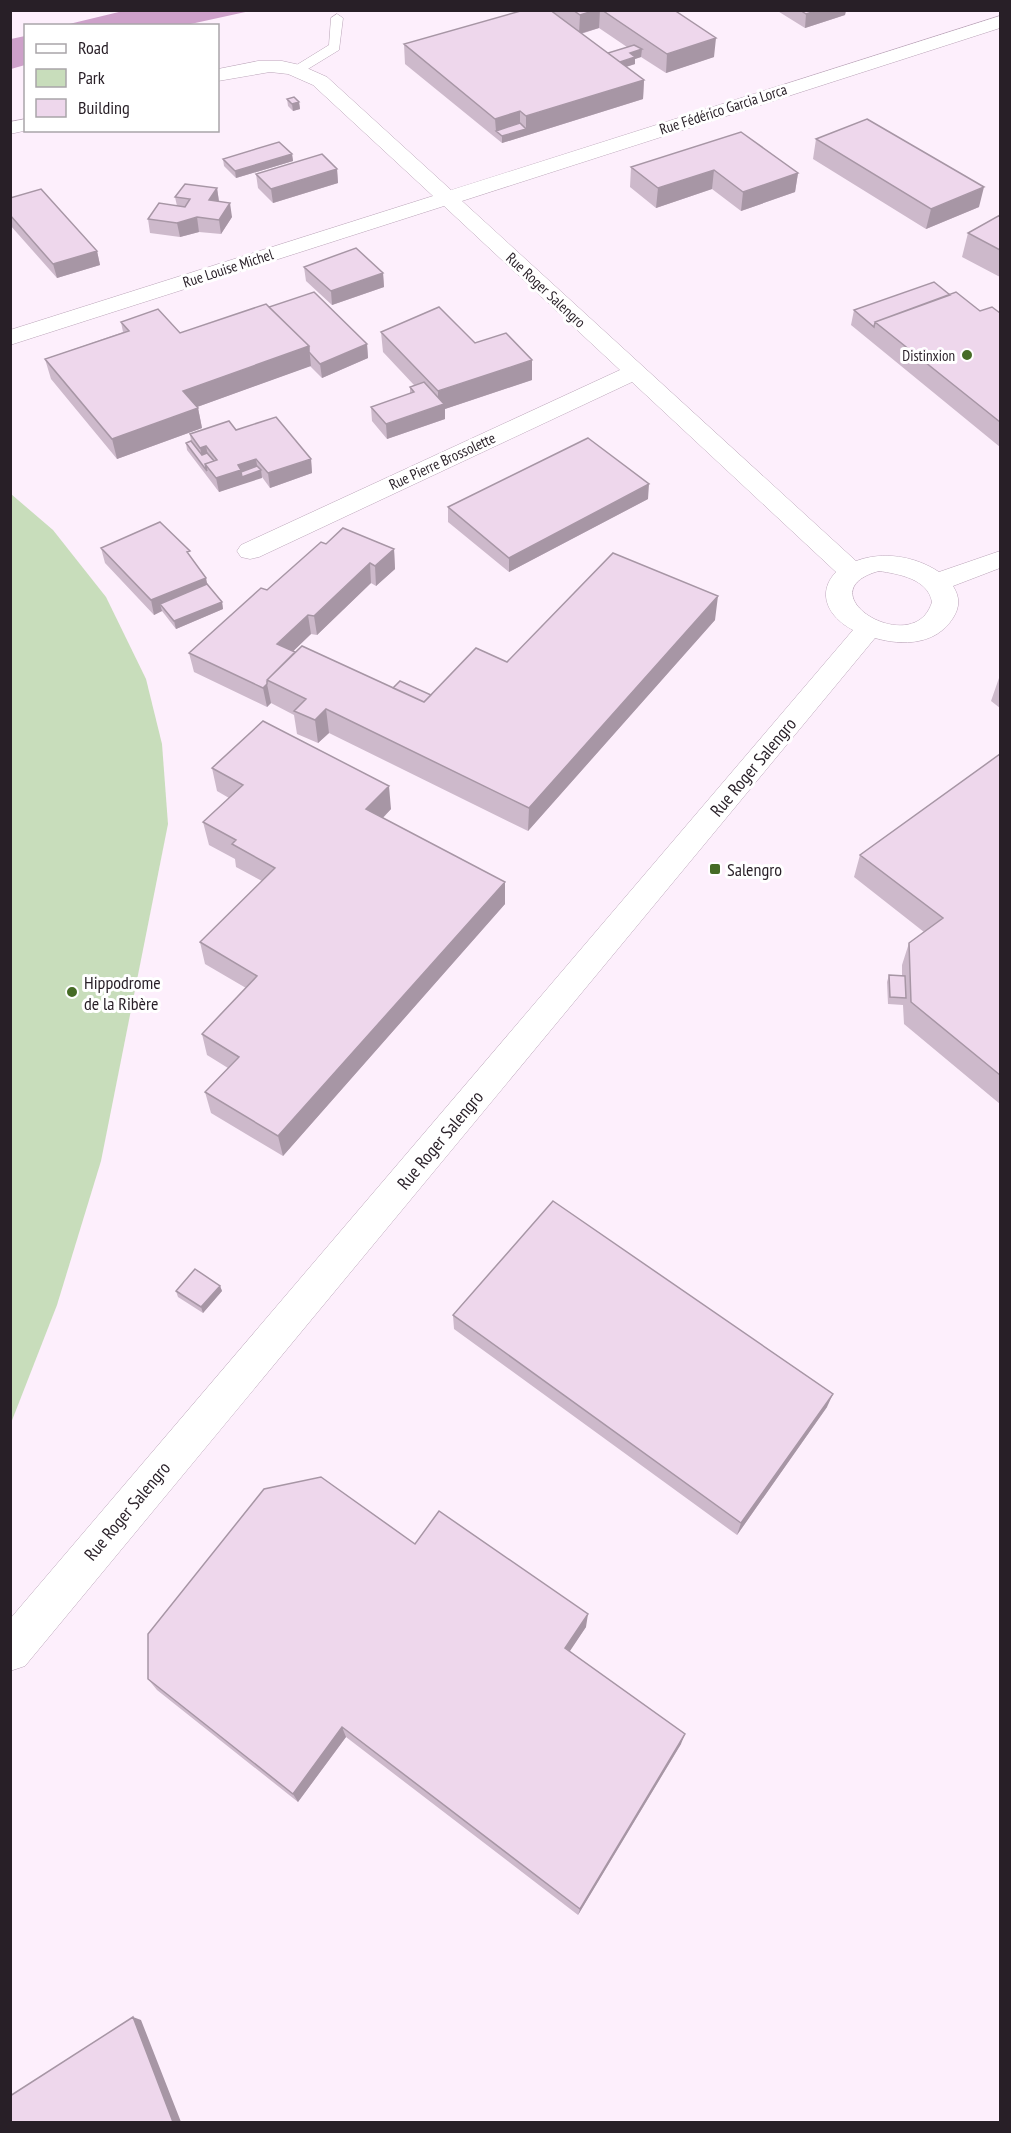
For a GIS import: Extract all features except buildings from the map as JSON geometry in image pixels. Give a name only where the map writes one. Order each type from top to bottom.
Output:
[{"type":"street","name":"Rue Fédérico Garcia Lorca","points":[[446,197],[1000,22]]},
{"type":"street","name":"Rue Roger Salengro","points":[[219,75],[258,66],[298,69],[320,81],[851,571]]},
{"type":"street","name":"Rue Louise Michel","points":[[10,338],[446,197]]},
{"type":"street","name":"Rue Pierre Brossolette","points":[[249,551],[635,372]]},
{"type":"street","points":[[936,583],[1000,559]]},
{"type":"street","points":[[879,563],[895,563],[918,570],[936,583],[943,593],[945,605],[942,615],[933,624],[920,631],[904,633],[869,628],[855,621],[839,600],[838,589],[842,579],[851,571],[879,563]]},
{"type":"street","name":"Rue Roger Salengro","points":[[10,1650],[869,628]]},
{"type":"lane","points":[[298,69],[335,47],[337,18]]},
{"type":"green space","name":"Hippodrome de la Ribère","points":[[11,494],[53,530],[106,597],[146,679],[162,744],[168,824],[101,1161],[57,1305],[11,1423]]},
{"type":"shaded area","points":[[123,10],[250,11],[191,24],[69,24]]},
{"type":"shaded area","points":[[24,36],[24,65],[11,69],[11,39]]},
{"type":"place","name":"Distinxion","points":[[967,355]]},
{"type":"place","name":"Salengro","points":[[715,869]]},
{"type":"place","name":"Hippodrome de la Ribère","points":[[72,992]]}]
